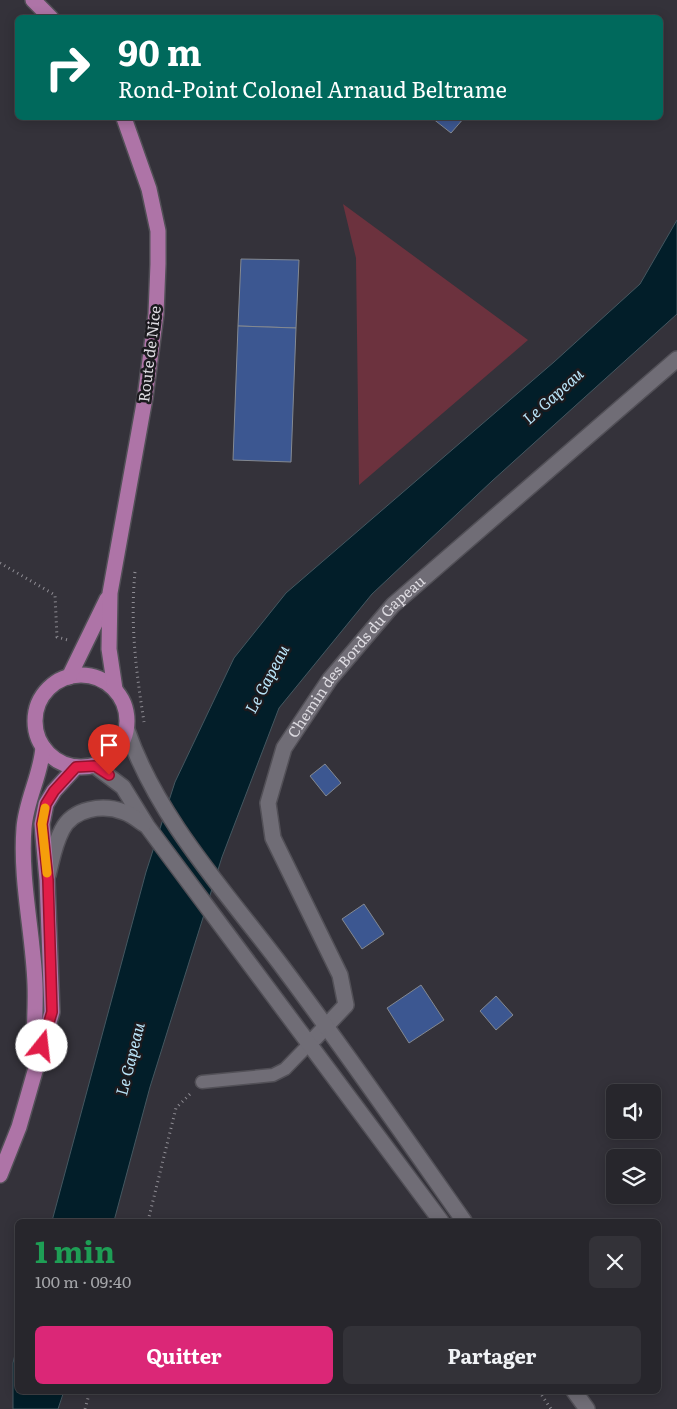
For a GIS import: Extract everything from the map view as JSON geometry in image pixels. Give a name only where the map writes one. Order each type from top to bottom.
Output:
[{"type":"main road","points":[[33,0],[48,15]]},
{"type":"main road","name":"Route de Nice","points":[[110,593],[145,398],[156,314],[158,264],[158,231],[149,189],[125,120]]},
{"type":"main road","name":"Chemin des Bords du Gapeau","points":[[312,1041],[346,1004],[340,975],[273,838],[268,803],[284,748],[330,679],[393,606],[677,359]]},
{"type":"main road","points":[[69,677],[110,593]]},
{"type":"main road","points":[[110,593],[109,649],[115,689],[123,701],[127,716],[127,730],[133,749],[157,795],[227,898],[326,1025],[463,1219]]},
{"type":"main road","points":[[115,689],[94,677],[82,675],[69,677],[50,687],[37,710],[36,729],[43,747],[52,757],[63,764],[76,767],[95,766],[116,752],[127,730]]},
{"type":"main road","points":[[32,1081],[35,984],[24,861],[24,828],[28,801],[41,767],[43,747]]},
{"type":"main road","points":[[95,766],[123,787],[148,826],[230,937],[312,1041],[441,1219]]},
{"type":"main road","points":[[0,1174],[19,1126],[52,1012],[48,880],[42,824],[46,804],[54,791],[76,767]]},
{"type":"main road","points":[[48,880],[53,850],[62,828],[70,820],[85,811],[105,807],[125,812],[148,826]]},
{"type":"main road","points":[[576,1394],[587,1409]]},
{"type":"lane","points":[[202,1082],[273,1075],[285,1069],[312,1041]]},
{"type":"path","points":[[0,563],[55,595],[57,637],[86,644]]},
{"type":"path","points":[[135,570],[132,599],[134,654],[145,728]]},
{"type":"path","points":[[148,1219],[176,1108],[202,1082]]},
{"type":"path","points":[[84,1409],[89,1394]]},
{"type":"path","points":[[541,1394],[551,1409]]},
{"type":"shaded area","points":[[343,204],[528,340],[359,485],[356,258]]},
{"type":"water","name":"Le Gapeau","points":[[677,220],[677,314],[492,481],[372,594],[279,708],[222,857],[150,1087],[115,1219],[53,1219],[146,872],[175,782],[234,658],[286,593],[554,362],[640,284]]},
{"type":"water","points":[[15,1354],[15,1394],[63,1394],[58,1409],[13,1409],[13,1363]]},
{"type":"building","points":[[435,120],[462,120],[451,133]]},
{"type":"building","points":[[241,259],[299,260],[296,328],[238,326]]},
{"type":"building","points":[[238,326],[296,328],[291,462],[233,460]]},
{"type":"building","points":[[325,764],[341,783],[326,796],[310,776]]},
{"type":"building","points":[[364,904],[384,934],[362,949],[342,919]]},
{"type":"building","points":[[421,985],[444,1020],[409,1043],[387,1008]]},
{"type":"building","points":[[496,996],[513,1015],[496,1030],[480,1011]]},
{"type":"slow traffic","points":[[45,808],[42,824],[47,873]]},
{"type":"route","points":[[42,1046],[52,1012],[48,880],[42,824],[46,804],[54,791],[76,767],[95,766],[109,775]]}]
